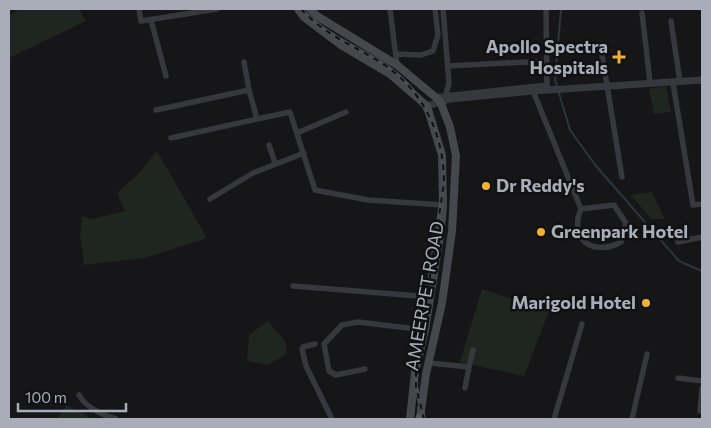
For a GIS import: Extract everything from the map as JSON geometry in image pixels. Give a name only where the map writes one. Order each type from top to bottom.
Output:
[{"type":"main road","points":[[298,9],[304,18],[340,45],[390,74],[427,106]]},
{"type":"main road","name":"AMEERPET ROAD","points":[[310,9],[317,16],[397,64],[437,99],[450,127],[456,156],[455,200],[442,303],[429,363],[420,419]]},
{"type":"main road","name":"AMEERPET ROAD","points":[[410,419],[415,372],[431,297],[443,205],[442,155],[427,106]]},
{"type":"street","points":[[138,9],[141,21],[217,9]]},
{"type":"street","points":[[390,9],[397,64]]},
{"type":"street","points":[[397,54],[433,52],[438,35],[436,9]]},
{"type":"street","points":[[443,9],[449,82],[446,94]]},
{"type":"street","points":[[546,9],[547,87]]},
{"type":"street","points":[[642,13],[650,82]]},
{"type":"street","points":[[151,20],[166,76]]},
{"type":"street","points":[[671,21],[676,83],[693,206],[702,204]]},
{"type":"street","points":[[602,55],[622,177]]},
{"type":"street","points":[[448,66],[547,61]]},
{"type":"street","points":[[244,62],[257,119]]},
{"type":"street","points":[[427,106],[446,94],[547,87],[575,88],[650,82],[676,83],[702,80]]},
{"type":"street","points":[[437,99],[547,87]]},
{"type":"street","points":[[156,110],[249,90]]},
{"type":"street","points":[[533,90],[581,209],[577,229],[587,244],[597,247],[621,242],[626,223],[614,205],[581,209]]},
{"type":"street","points":[[171,138],[290,112],[315,190],[368,200],[443,205]]},
{"type":"street","points":[[297,133],[346,112]]},
{"type":"street","points":[[269,145],[275,163]]},
{"type":"street","points":[[210,199],[253,173],[304,153]]},
{"type":"street","points":[[678,242],[702,237]]},
{"type":"street","points":[[293,286],[431,297]]},
{"type":"street","points":[[365,369],[336,374],[329,371],[324,344],[342,325],[358,322],[425,330]]},
{"type":"street","points":[[554,419],[582,324]]},
{"type":"street","points":[[315,344],[303,346],[302,349],[306,366],[332,419]]},
{"type":"street","points":[[465,388],[473,350]]},
{"type":"street","points":[[632,419],[648,354]]},
{"type":"street","points":[[429,363],[469,367]]},
{"type":"street","points":[[678,378],[702,381]]},
{"type":"street","points":[[700,412],[702,388]]},
{"type":"street","points":[[79,395],[82,401],[104,415],[116,419]]},
{"type":"shaded area","points":[[19,9],[79,9],[86,21],[9,58],[9,16]]},
{"type":"shaded area","points":[[666,86],[671,112],[654,114],[649,89]]},
{"type":"shaded area","points":[[157,151],[207,238],[145,258],[84,265],[80,236],[82,216],[91,219],[125,211],[117,193],[140,172]]},
{"type":"shaded area","points":[[652,192],[665,219],[651,219],[631,195]]},
{"type":"shaded area","points":[[482,289],[549,311],[524,376],[460,362]]},
{"type":"shaded area","points":[[268,321],[285,341],[287,354],[267,365],[247,361],[249,335]]},
{"type":"shaded area","points":[[67,405],[89,417],[92,419],[57,419]]},
{"type":"waterway","points":[[561,9],[555,80],[570,130],[596,166],[679,261],[702,271]]},
{"type":"railway","points":[[301,9],[329,32],[395,73],[419,99],[435,130],[440,147],[444,183],[416,369],[416,387],[424,419]]},
{"type":"place","name":"Apollo Spectra Hospitals","points":[[619,57]]},
{"type":"place","name":"Dr Reddy's","points":[[486,186]]},
{"type":"place","name":"Greenpark Hotel","points":[[541,232]]},
{"type":"place","name":"Marigold Hotel","points":[[646,303]]}]
